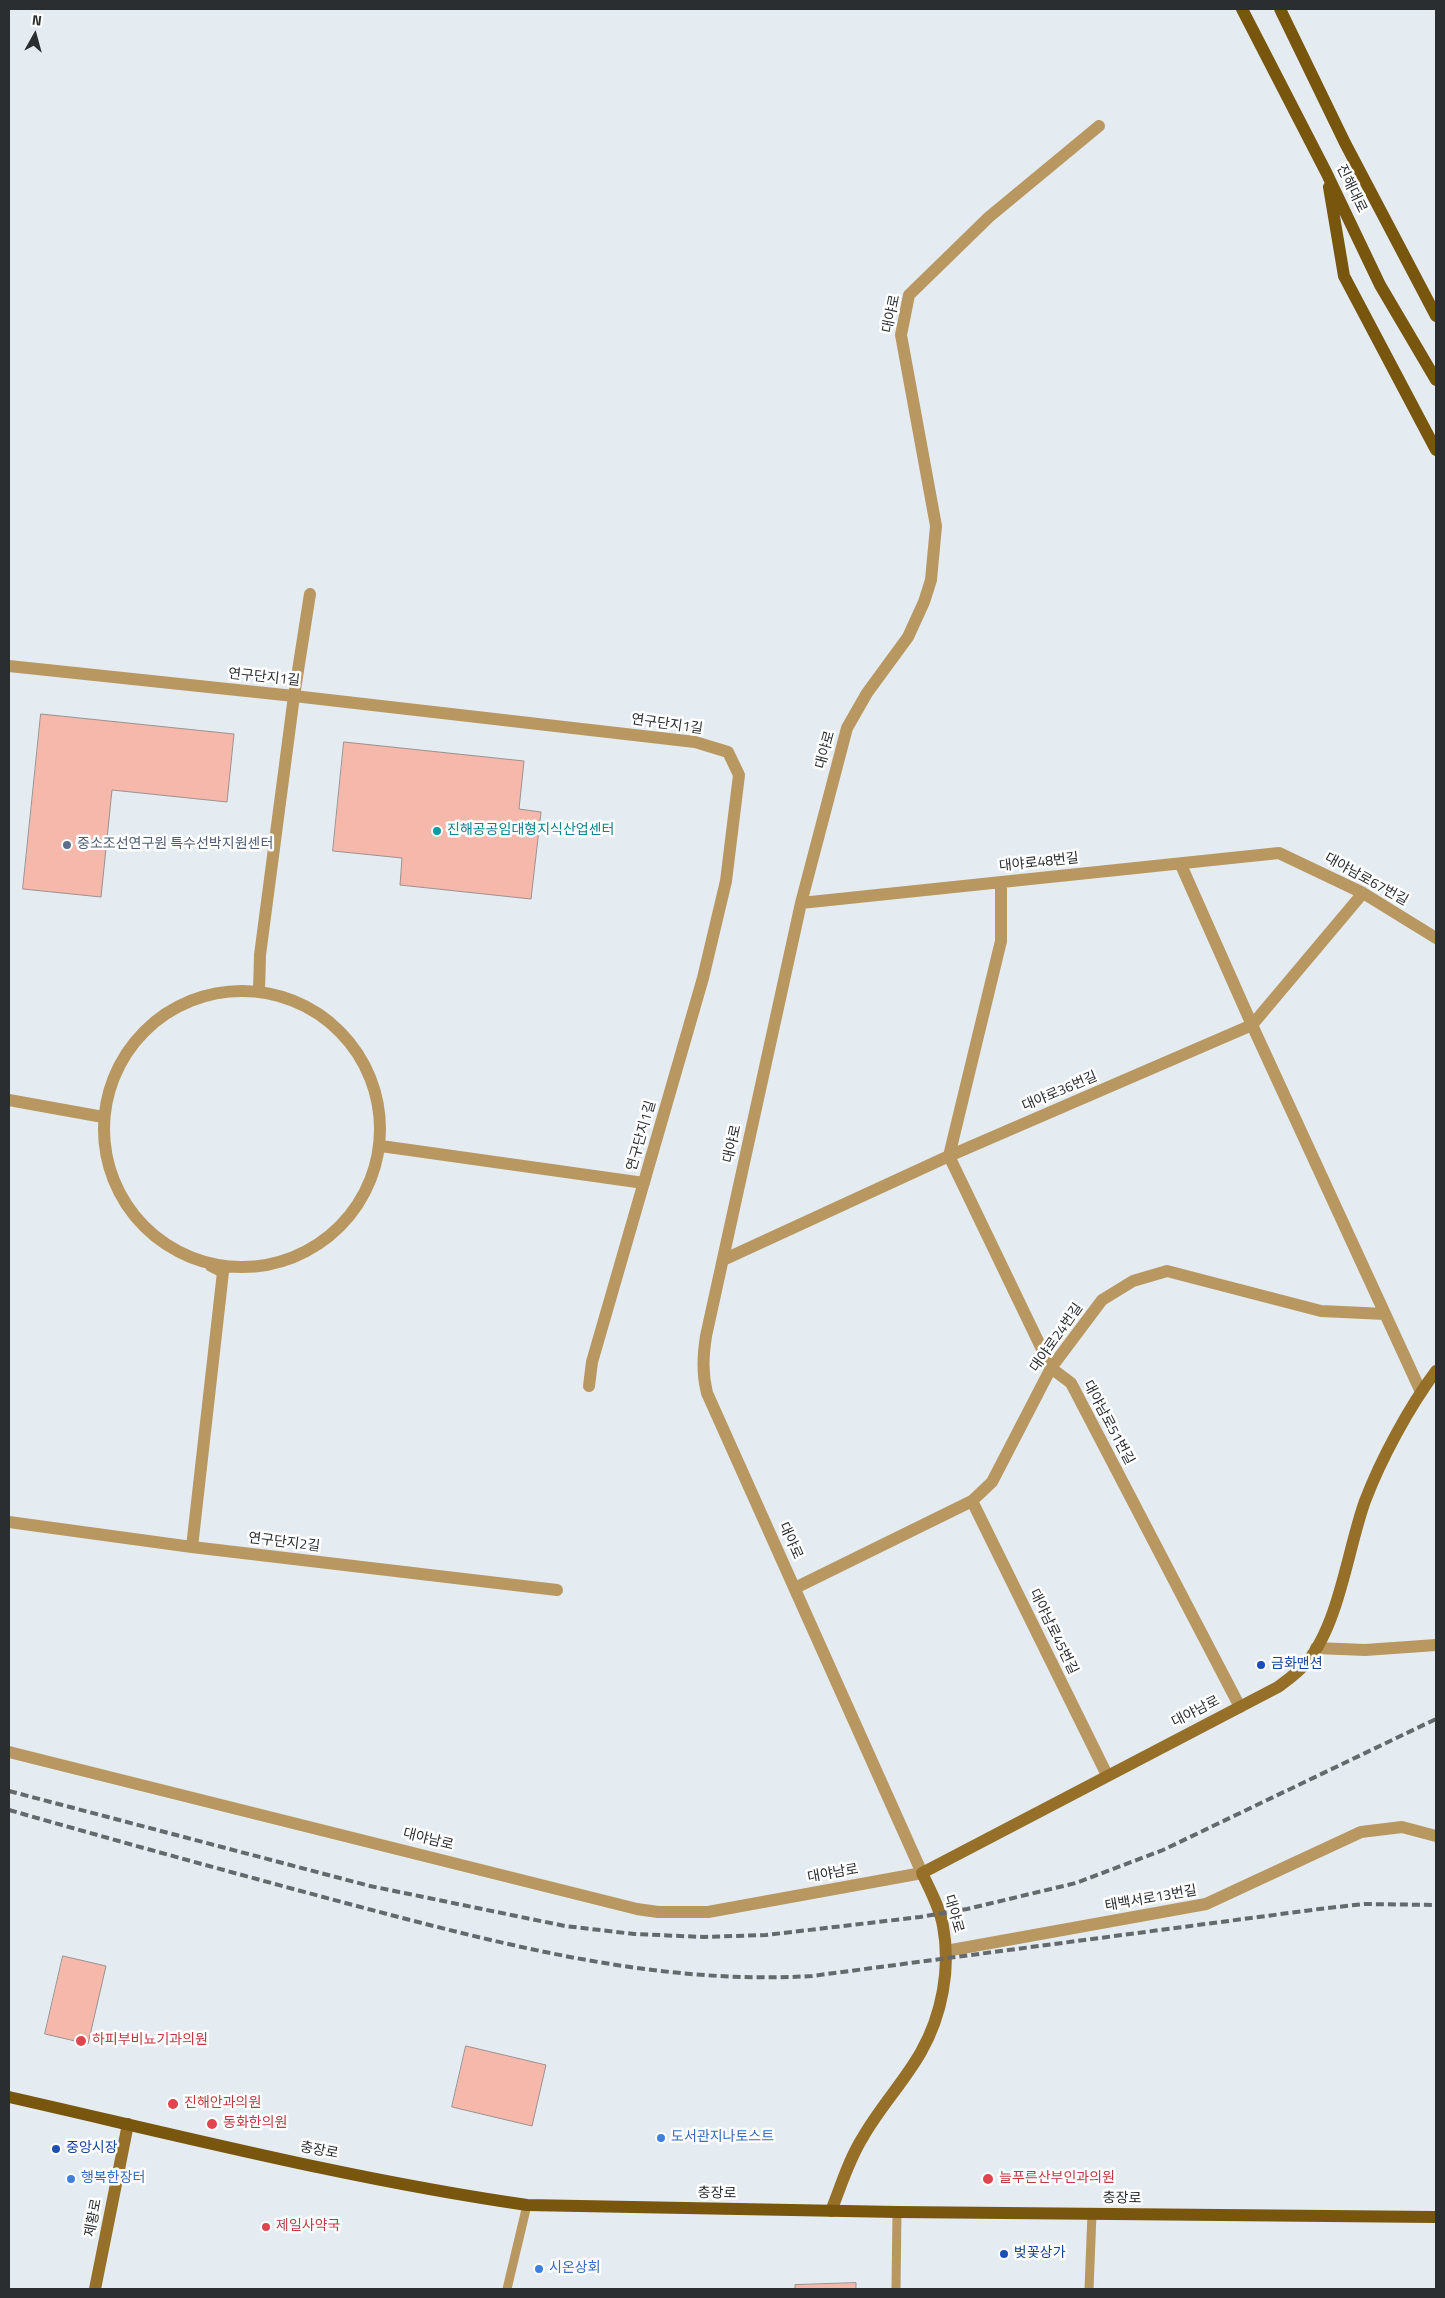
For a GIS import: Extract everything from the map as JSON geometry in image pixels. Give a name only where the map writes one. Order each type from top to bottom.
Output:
[{"type":"main road","name":"진해대로","points":[[1241,9],[1326,172],[1380,285],[1436,380]]},
{"type":"main road","name":"진해대로","points":[[1280,9],[1346,143],[1434,312]]},
{"type":"main road","points":[[1326,172],[1344,276],[1436,450]]},
{"type":"main road","name":"충장로","points":[[9,2097],[271,2157],[476,2198],[527,2205],[896,2212],[1436,2217]]},
{"type":"street","name":"대야로","points":[[831,2210],[862,2137],[921,2053],[932,2031],[944,1985],[946,1951],[943,1924],[707,1392],[703,1364],[706,1336],[801,903],[847,728],[867,693],[908,637],[924,602],[931,580],[936,526],[900,335],[909,295],[989,217],[1100,126]]},
{"type":"street","points":[[259,991],[260,955],[294,696],[310,594]]},
{"type":"street","name":"연구단지1길","points":[[9,666],[294,696],[694,742],[728,752],[739,775],[726,881],[704,978],[592,1362],[589,1386]]},
{"type":"street","name":"대야로48번길","points":[[801,903],[1279,853]]},
{"type":"street","name":"대야남로67번길","points":[[1279,853],[1363,892],[1436,938]]},
{"type":"street","points":[[1181,864],[1252,1025],[1421,1392]]},
{"type":"street","points":[[949,1156],[1000,940],[1001,882]]},
{"type":"street","name":"대야로36번길","points":[[723,1260],[949,1156],[1252,1025],[1363,892]]},
{"type":"street","points":[[192,1547],[223,1272],[169,1248],[140,1224],[117,1192],[105,1155],[103,1117],[114,1074],[138,1036],[173,1008],[215,992],[259,991],[302,1003],[338,1027],[364,1062],[380,1103],[381,1146],[370,1185],[350,1218],[320,1245],[284,1262],[245,1268],[205,1263]]},
{"type":"street","points":[[9,1100],[103,1117]]},
{"type":"street","points":[[381,1146],[644,1183]]},
{"type":"street","name":"대야남로51번길","points":[[949,1156],[1051,1368],[1071,1383],[1240,1707]]},
{"type":"street","name":"대야로24번길","points":[[795,1588],[972,1502],[992,1482],[1051,1368],[1102,1300],[1133,1281],[1167,1271],[1321,1311],[1385,1314]]},
{"type":"street","name":"대야남로","points":[[9,1752],[636,1909],[658,1912],[708,1912],[922,1873],[1240,1707],[1293,1677],[1308,1661],[1316,1648],[1336,1600],[1366,1500],[1384,1461],[1421,1392],[1436,1371]]},
{"type":"street","name":"대야남로45번길","points":[[972,1502],[1107,1775]]},
{"type":"street","name":"연구단지2길","points":[[9,1522],[192,1547],[557,1590]]},
{"type":"street","points":[[1316,1648],[1365,1650],[1436,1645]]},
{"type":"street","name":"태백서로13번길","points":[[946,1951],[1206,1904],[1361,1832],[1402,1827],[1436,1836]]},
{"type":"street","name":"제황로","points":[[95,2289],[128,2124]]},
{"type":"lane","points":[[507,2289],[527,2205]]},
{"type":"lane","points":[[896,2212],[896,2289]]},
{"type":"lane","points":[[1089,2289],[1092,2214]]},
{"type":"building","name":"중소조선연구원 특수선박지원센터","points":[[41,714],[234,734],[227,802],[112,790],[101,897],[23,889]]},
{"type":"building","name":"진해공공임대형지식산업센터","points":[[344,742],[524,761],[519,809],[541,812],[531,899],[400,885],[402,858],[333,851]]},
{"type":"building","points":[[63,1956],[106,1966],[88,2044],[45,2034]]},
{"type":"building","points":[[466,2046],[546,2065],[532,2126],[452,2107]]},
{"type":"building","points":[[856,2283],[856,2289],[795,2289],[795,2285]]},
{"type":"railway","points":[[9,1791],[370,1886],[565,1926],[634,1934],[704,1937],[766,1935],[920,1917],[967,1909],[1076,1883],[1163,1850],[1436,1719]]},
{"type":"railway","points":[[9,1810],[278,1885],[477,1937],[587,1960],[699,1975],[755,1977],[812,1976],[1319,1909],[1364,1904],[1436,1905]]},
{"type":"place","name":"진해공공임대형지식산업센터","points":[[437,831]]},
{"type":"place","name":"중소조선연구원 특수선박지원센터","points":[[67,845]]},
{"type":"place","name":"금화맨션","points":[[1261,1665]]},
{"type":"place","name":"하피부비뇨기과의원","points":[[81,2041]]},
{"type":"place","name":"진해안과의원","points":[[173,2104]]},
{"type":"place","name":"동화한의원","points":[[212,2124]]},
{"type":"place","name":"도서관지나토스트","points":[[661,2138]]},
{"type":"place","name":"중앙시장","points":[[56,2149]]},
{"type":"place","name":"행복한장터","points":[[71,2179]]},
{"type":"place","name":"늘푸른산부인과의원","points":[[988,2179]]},
{"type":"place","name":"제일사약국","points":[[266,2227]]},
{"type":"place","name":"벚꽃상가","points":[[1004,2254]]},
{"type":"place","name":"시온상회","points":[[539,2269]]}]
